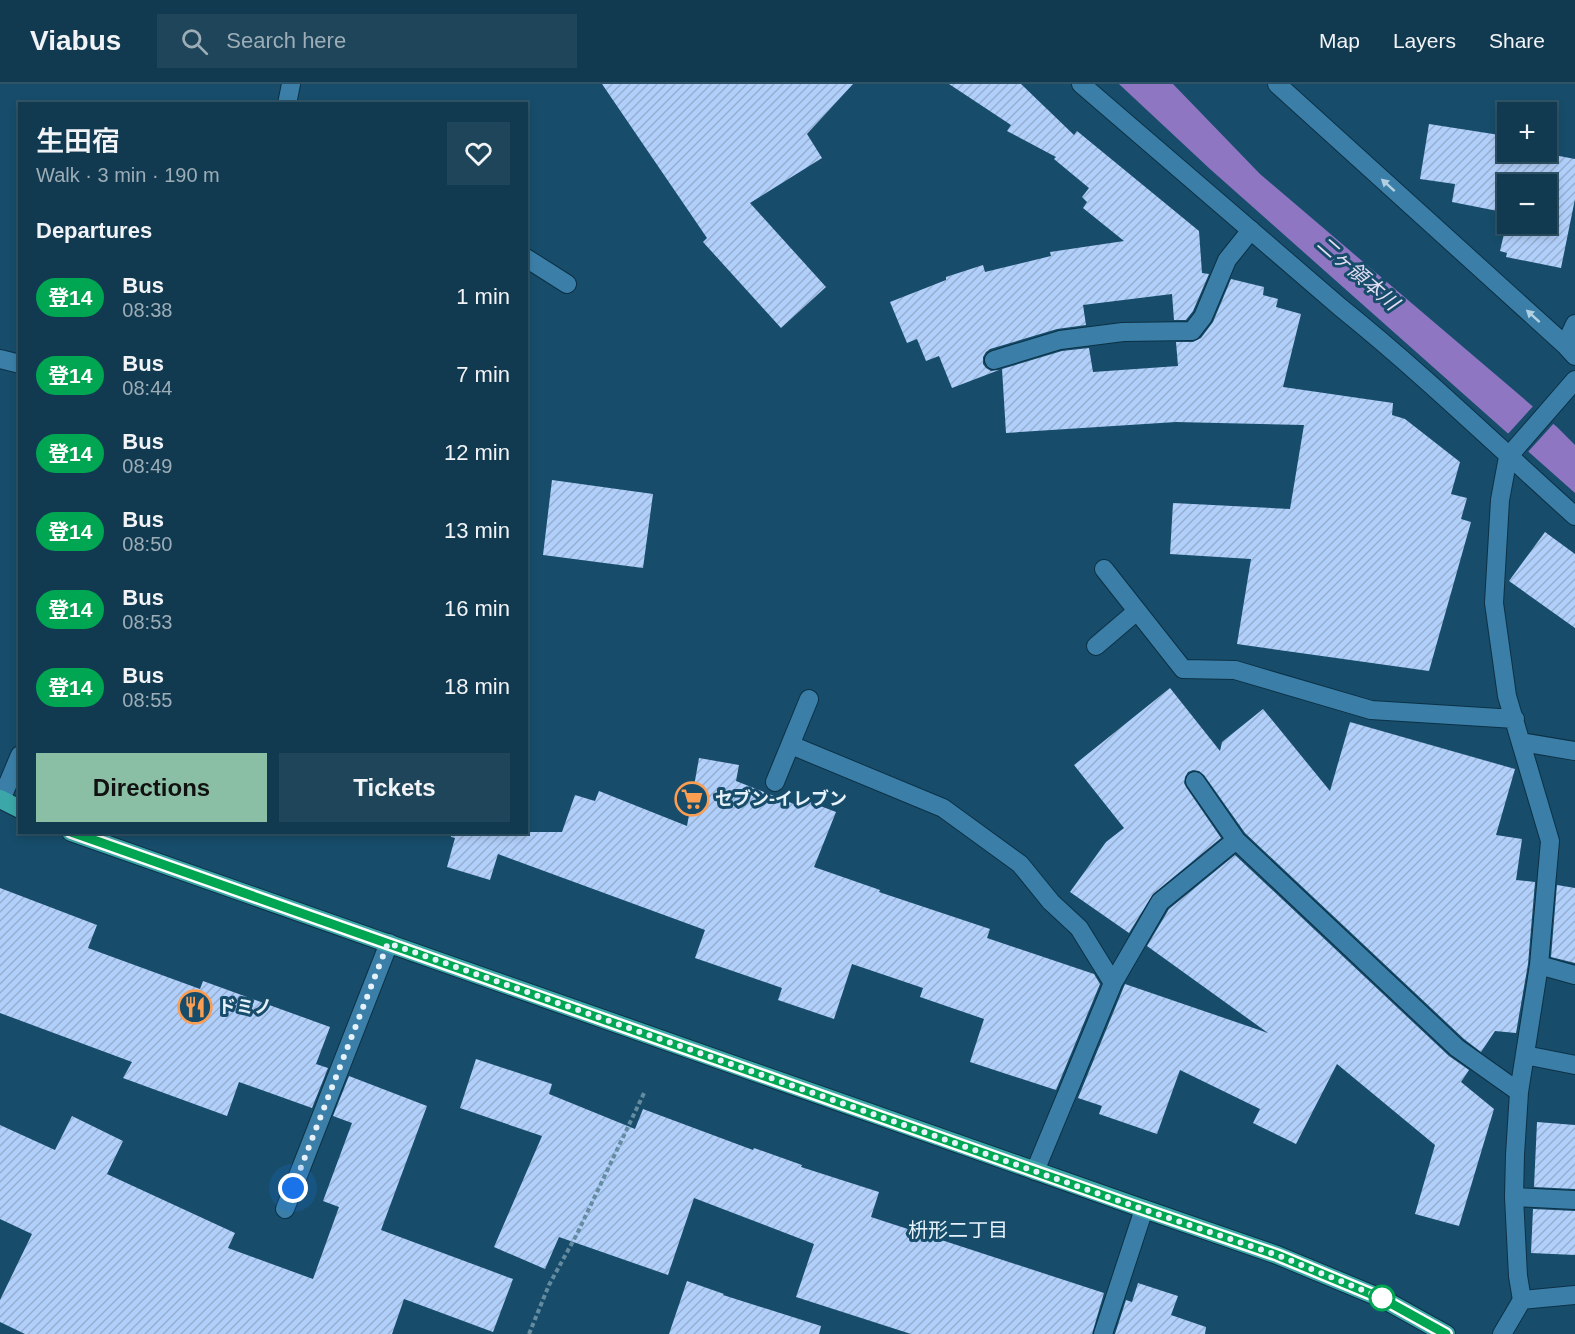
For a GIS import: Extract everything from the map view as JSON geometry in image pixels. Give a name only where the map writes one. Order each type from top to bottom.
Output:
[{"type":"main road","points":[[0,800],[18,808]]},
{"type":"main road","points":[[77,834],[1277,1255],[1383,1299],[1446,1334]]},
{"type":"street","points":[[287,102],[291,84]]},
{"type":"street","points":[[1081,84],[1380,339],[1575,516]]},
{"type":"street","points":[[1277,84],[1570,350]]},
{"type":"street","points":[[994,360],[1060,340],[1123,332],[1192,331],[1203,317],[1227,260],[1251,230]]},
{"type":"street","points":[[528,259],[567,284]]},
{"type":"street","points":[[1570,350],[1575,324]]},
{"type":"street","points":[[0,359],[18,364]]},
{"type":"street","points":[[1502,1334],[1522,1300],[1518,1276],[1514,1197],[1515,1155],[1519,1092],[1539,965],[1550,842],[1507,696],[1494,603],[1500,500],[1508,457],[1575,380]]},
{"type":"street","points":[[1104,569],[1183,669],[1235,670],[1371,710],[1515,720]]},
{"type":"street","points":[[1096,646],[1137,611]]},
{"type":"street","points":[[775,782],[809,699]]},
{"type":"street","points":[[1521,742],[1575,751]]},
{"type":"street","points":[[791,745],[943,808],[1020,864],[1051,902],[1079,928],[1113,983]]},
{"type":"street","points":[[0,800],[18,760]]},
{"type":"street","points":[[1195,781],[1236,840],[1457,1048],[1519,1092]]},
{"type":"street","points":[[1035,1171],[1113,983],[1160,902],[1236,840]]},
{"type":"street","points":[[285,1209],[388,943]]},
{"type":"street","points":[[1539,965],[1575,975]]},
{"type":"street","points":[[1525,1055],[1575,1065]]},
{"type":"street","points":[[1514,1197],[1575,1200]]},
{"type":"street","points":[[1103,1334],[1144,1209]]},
{"type":"street","points":[[1522,1300],[1575,1295]]},
{"type":"path","points":[[530,1334],[549,1284],[578,1234],[645,1091]]},
{"type":"water","name":"二ヶ領本川","points":[[1119,84],[1173,84],[1260,174],[1557,427],[1575,445],[1575,493],[1210,169]]},
{"type":"pier","points":[[1535,404],[1555,422],[1526,454],[1506,436]]},
{"type":"building","points":[[602,84],[853,84],[807,134],[822,158],[750,203],[826,287],[781,328],[703,242],[707,238]]},
{"type":"building","points":[[949,84],[1021,84],[1074,135],[1077,131],[1199,231],[1202,273],[1209,274],[1193,311],[1186,320],[1174,320],[1172,294],[1083,305],[1086,325],[1057,329],[990,349],[983,357],[983,364],[991,371],[999,370],[952,388],[939,356],[926,361],[917,339],[907,343],[890,302],[946,280],[946,277],[983,265],[985,272],[1051,256],[1050,252],[1124,241],[1083,208],[1087,202],[1082,197],[1089,188],[1054,159],[1056,157],[1007,131],[1011,125]]},
{"type":"building","points":[[1429,124],[1497,135],[1497,162],[1557,162],[1557,156],[1575,159],[1575,199],[1561,268],[1506,257],[1507,253],[1500,251],[1504,234],[1557,234],[1557,174],[1497,174],[1497,211],[1452,202],[1455,184],[1420,179]]},
{"type":"building","points":[[1231,279],[1264,287],[1263,295],[1278,299],[1276,307],[1301,314],[1283,387],[1393,403],[1392,415],[1405,419],[1460,462],[1451,494],[1467,498],[1461,519],[1471,522],[1429,671],[1237,644],[1251,559],[1170,554],[1173,503],[1290,509],[1304,425],[1176,422],[1006,433],[1002,369],[1062,351],[1089,348],[1093,372],[1178,366],[1176,342],[1193,342],[1201,338],[1213,322]]},
{"type":"building","points":[[552,480],[653,494],[643,568],[543,555]]},
{"type":"building","points":[[1545,532],[1575,554],[1575,628],[1509,581]]},
{"type":"building","points":[[1170,688],[1220,751],[1222,742],[1263,709],[1330,791],[1350,722],[1515,769],[1496,835],[1522,839],[1516,880],[1535,882],[1528,964],[1516,1033],[1495,1031],[1481,1052],[1464,1039],[1245,833],[1199,771],[1188,772],[1184,783],[1221,838],[1153,894],[1129,933],[1070,892],[1106,842],[1124,828],[1074,765]]},
{"type":"building","points":[[699,758],[739,765],[736,781],[794,804],[797,797],[836,812],[814,867],[880,890],[879,892],[990,929],[987,938],[1094,974],[1100,984],[1056,1090],[970,1062],[984,1019],[920,997],[923,988],[852,964],[834,1019],[778,1000],[782,988],[695,958],[705,930],[498,854],[490,880],[447,867],[455,838],[451,837],[452,834],[562,832],[575,795],[595,801],[599,791],[687,826]]},
{"type":"building","points":[[1235,855],[1449,1056],[1469,1070],[1461,1082],[1494,1109],[1459,1226],[1415,1214],[1435,1145],[1337,1064],[1296,1144],[1253,1123],[1260,1109],[1180,1070],[1157,1134],[1099,1114],[1102,1106],[1078,1098],[1125,984],[1268,1033],[1147,946],[1169,909]]},
{"type":"building","points":[[1557,885],[1575,888],[1575,963],[1551,957]]},
{"type":"building","points":[[0,888],[97,925],[88,948],[200,989],[203,981],[330,1027],[316,1064],[328,1068],[312,1108],[239,1082],[227,1116],[123,1078],[132,1062],[0,1013]]},
{"type":"building","points":[[476,1059],[552,1084],[549,1094],[635,1129],[643,1109],[753,1150],[754,1148],[802,1165],[801,1167],[879,1192],[871,1217],[1104,1293],[1092,1334],[911,1334],[796,1297],[814,1244],[694,1198],[668,1275],[559,1237],[545,1269],[494,1247],[542,1136],[460,1108]]},
{"type":"building","points":[[349,1076],[427,1106],[381,1230],[513,1279],[493,1332],[404,1299],[392,1334],[25,1334],[0,1322],[0,1300],[32,1234],[0,1219],[0,1125],[55,1150],[72,1116],[123,1141],[107,1174],[235,1233],[228,1248],[313,1279],[339,1207],[323,1201],[352,1123],[333,1116]]},
{"type":"building","points":[[1537,1122],[1575,1125],[1575,1189],[1534,1187]]},
{"type":"building","points":[[1533,1209],[1575,1211],[1575,1255],[1531,1253]]},
{"type":"building","points":[[687,1281],[723,1295],[821,1326],[819,1334],[669,1334]]},
{"type":"building","points":[[1138,1283],[1178,1296],[1171,1315],[1206,1327],[1205,1334],[1115,1334],[1126,1300],[1132,1302]]},
{"type":"bus line","name":"登14","points":[[77,834],[1277,1255],[1383,1299],[1446,1334]]},
{"type":"place","name":"セブン-イレブン","points":[[692,799]]},
{"type":"place","name":"ドミノ","points":[[195,1007]]},
{"type":"district","name":"枡形二丁目","points":[[958,1230]]},
{"type":"route","points":[[293,1188],[388,943],[1277,1255],[1382,1298]]}]
